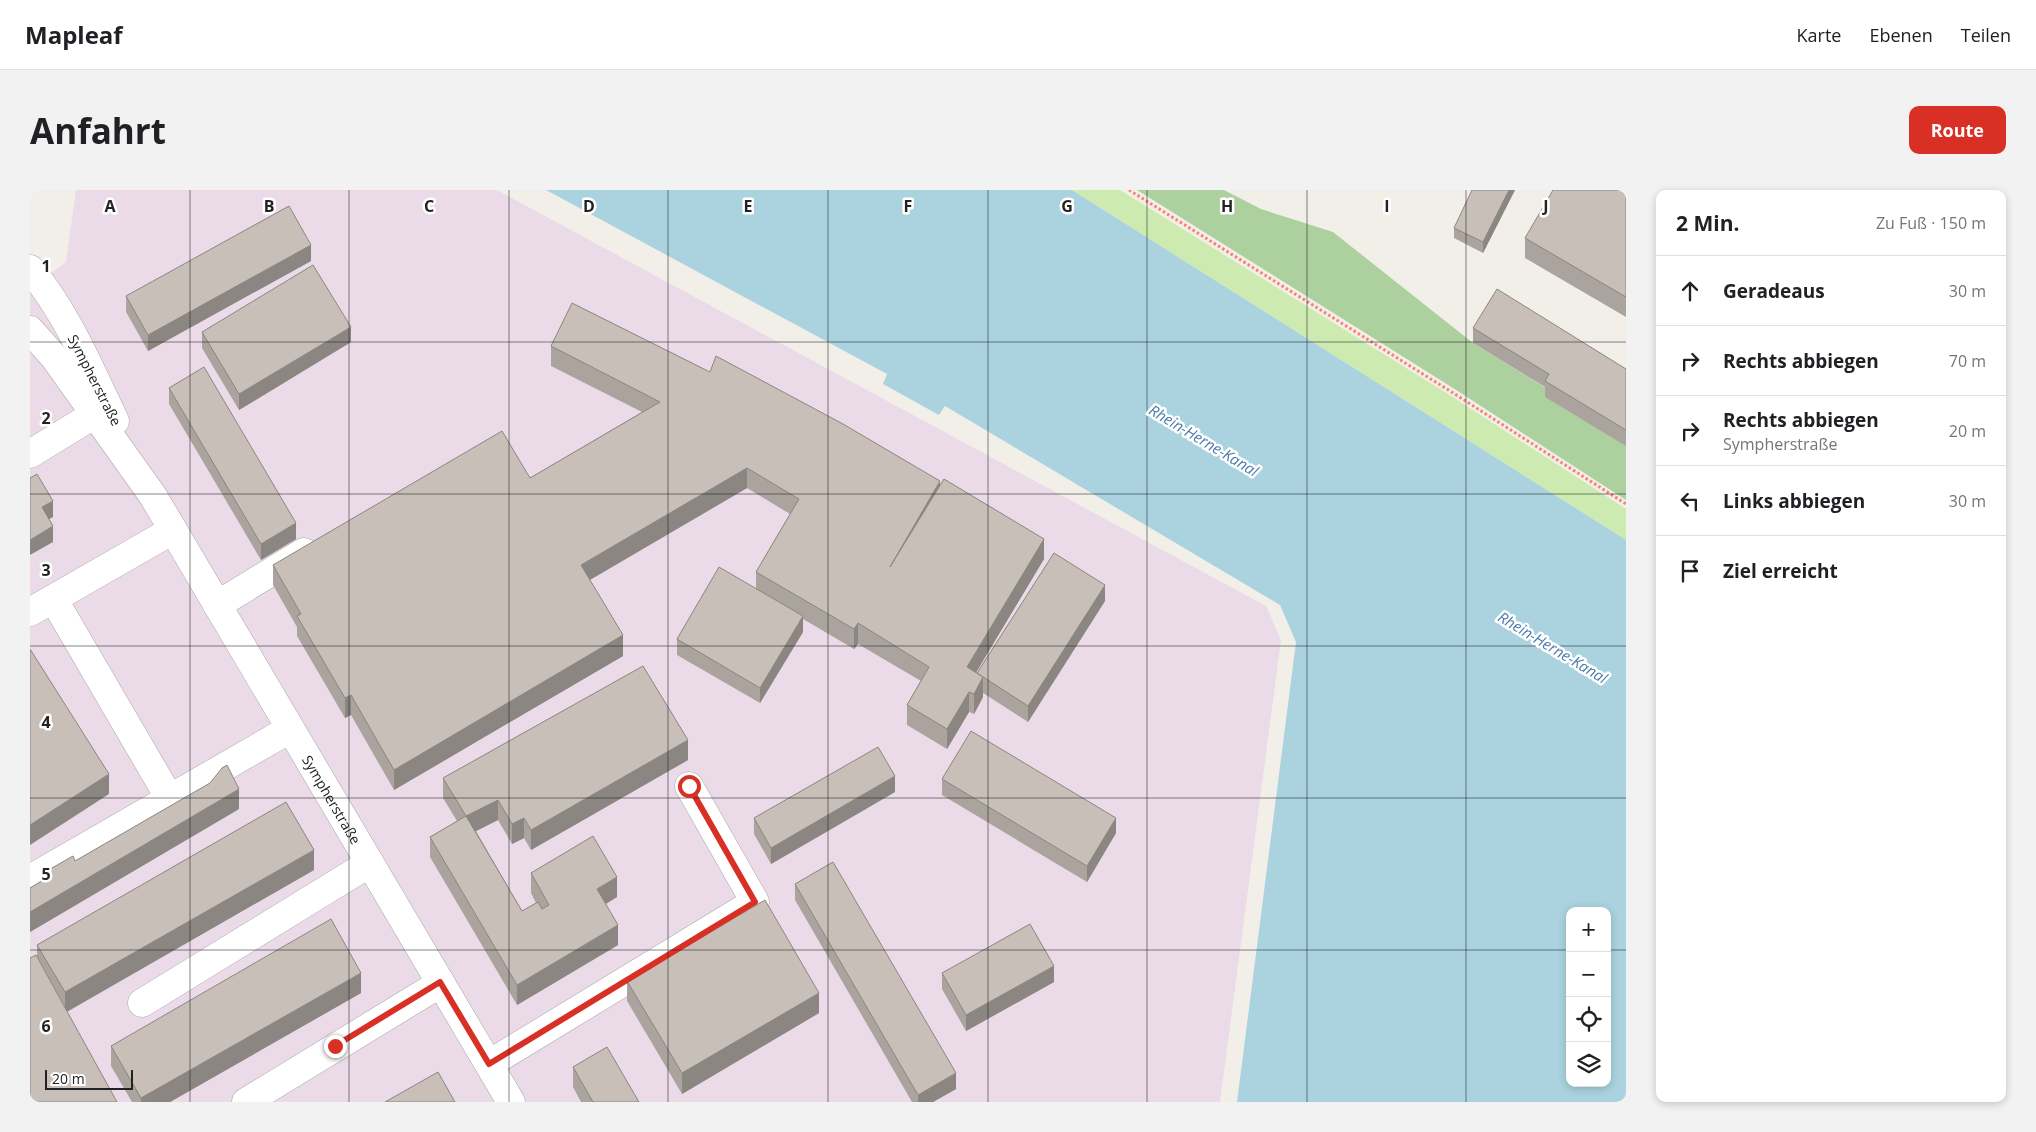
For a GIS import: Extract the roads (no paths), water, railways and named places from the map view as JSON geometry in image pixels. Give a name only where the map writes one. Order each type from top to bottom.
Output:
[{"type":"street","name":"Sympherstraße","points":[[30,269],[46,288],[75,338],[153,496],[511,1102]]},
{"type":"street","name":"Sympherstraße","points":[[30,330],[54,357],[153,496]]},
{"type":"street","points":[[30,454],[94,414]]},
{"type":"street","points":[[30,612],[54,600],[173,530]]},
{"type":"street","points":[[217,605],[327,538]]},
{"type":"street","points":[[54,600],[170,799]]},
{"type":"street","points":[[30,879],[290,728]]},
{"type":"street","points":[[489,1064],[755,902],[689,786]]},
{"type":"street","points":[[142,1003],[370,863]]},
{"type":"street","points":[[246,1102],[440,982]]},
{"type":"water","name":"Rhein-Herne-Kanal","points":[[546,190],[1072,190],[1626,540],[1626,1102],[1237,1102],[1296,642],[1280,605],[945,406],[939,415],[883,384],[887,374]]}]
